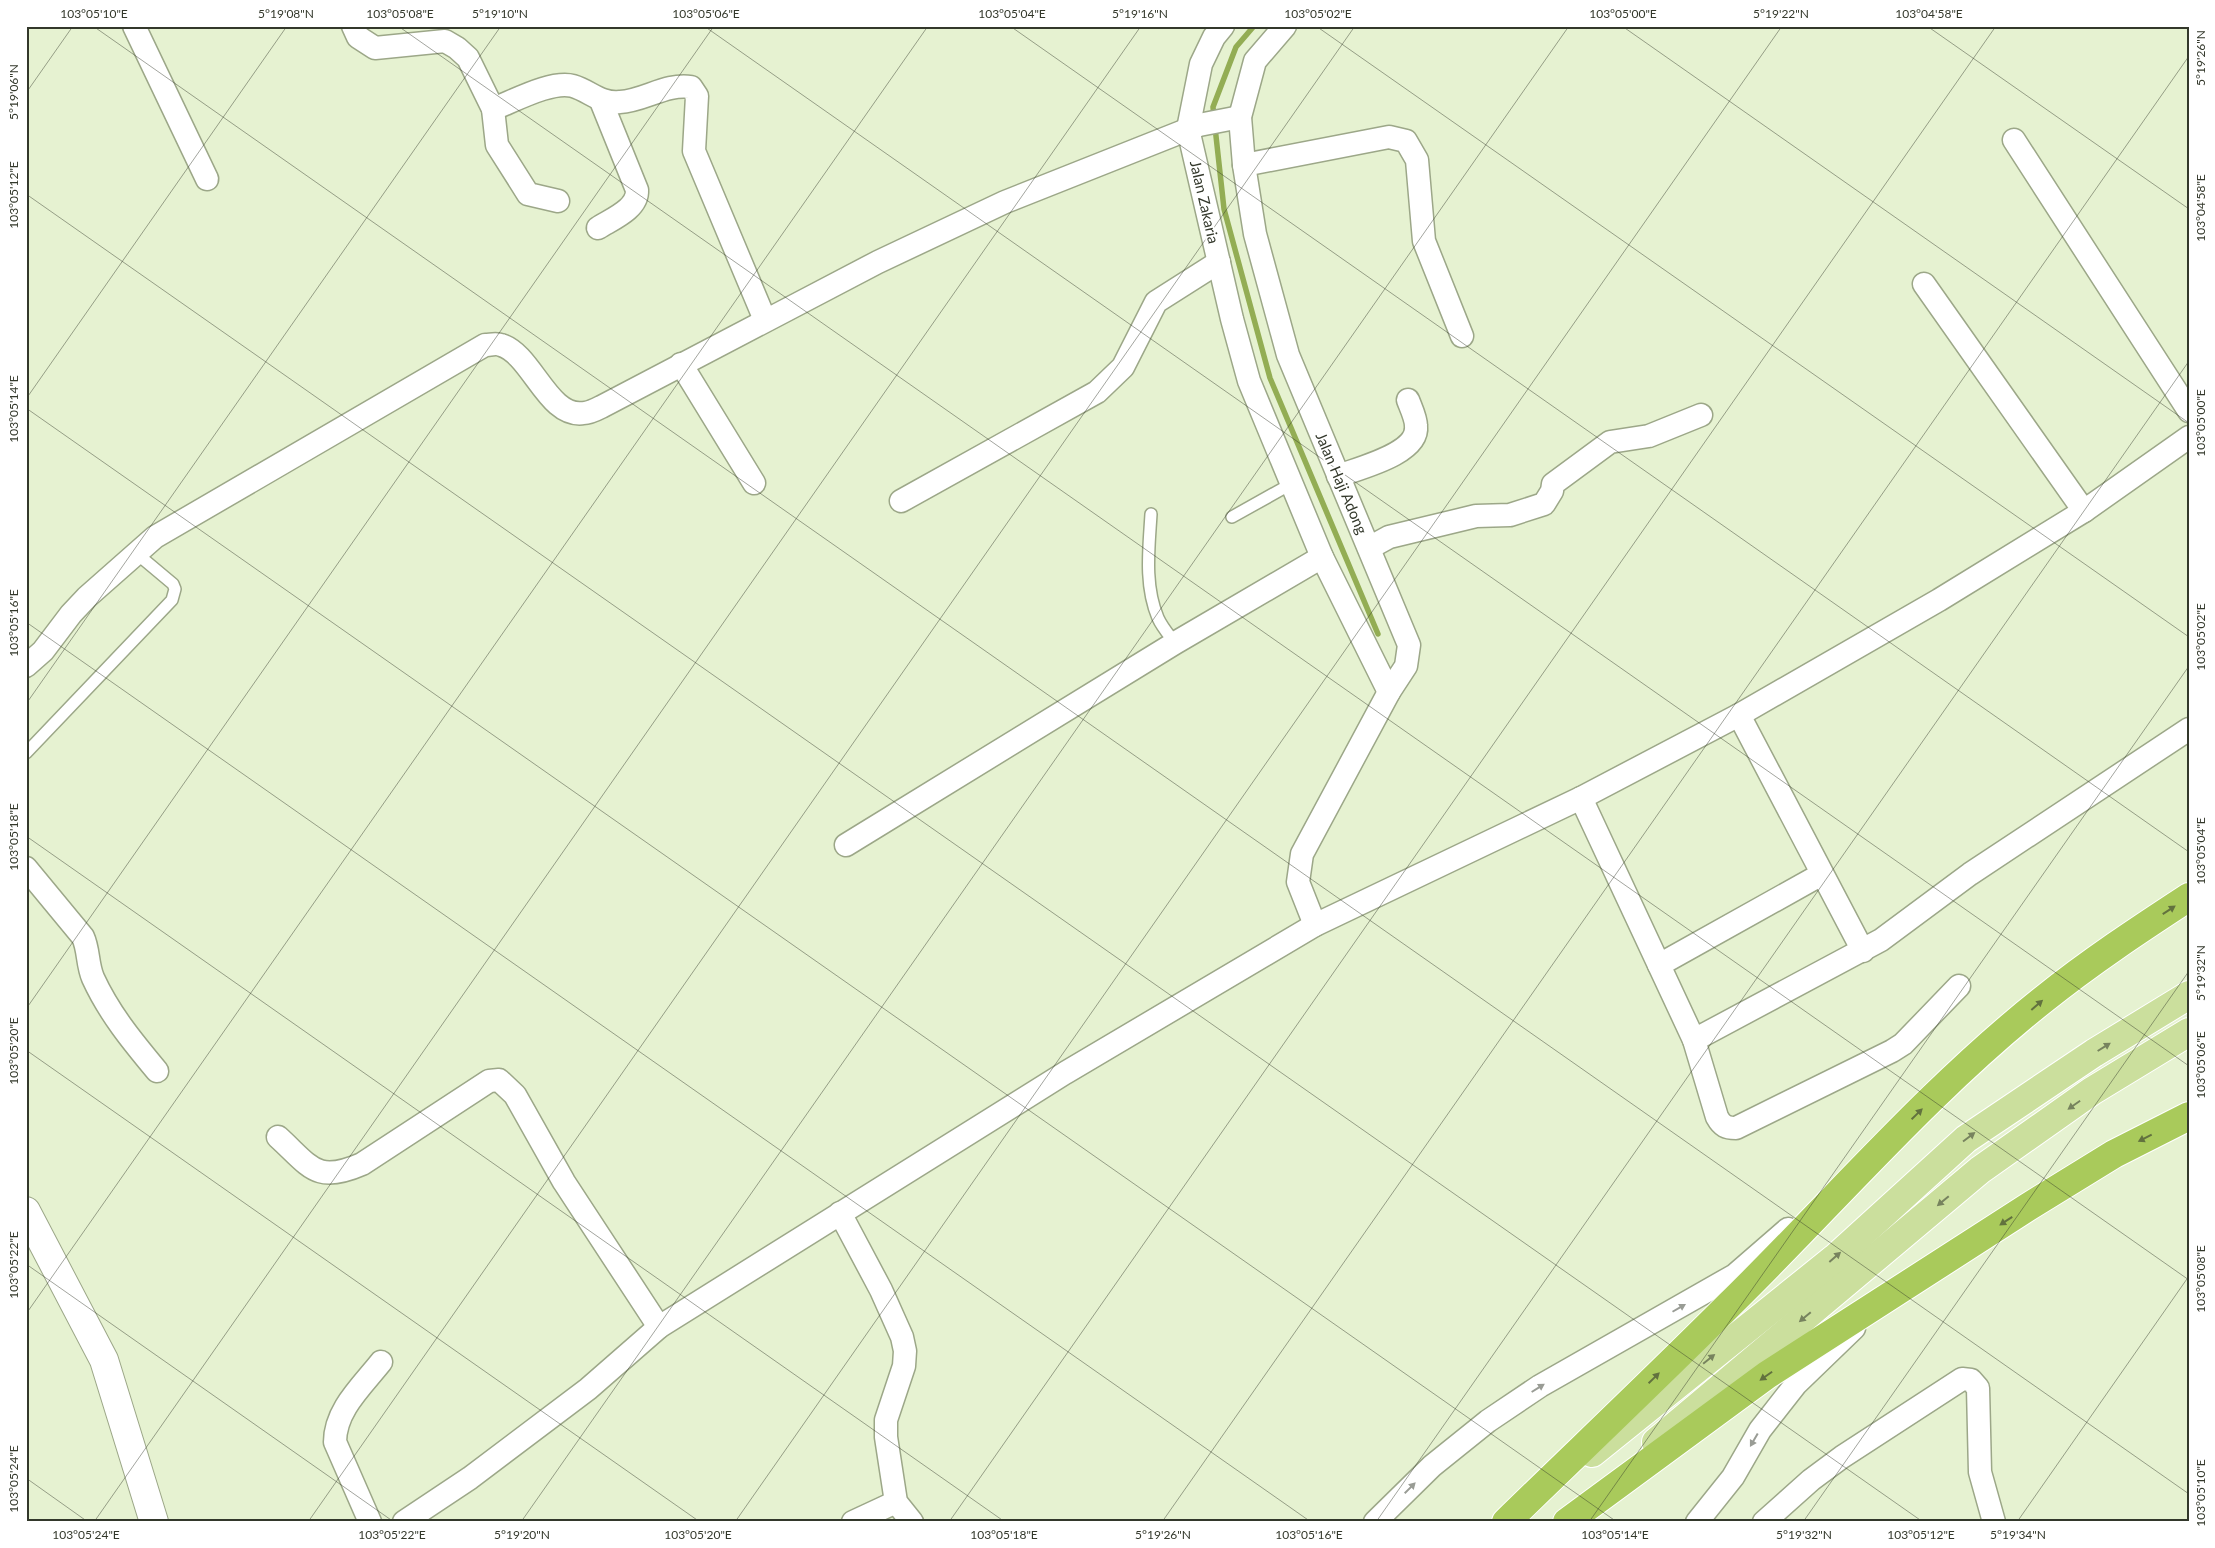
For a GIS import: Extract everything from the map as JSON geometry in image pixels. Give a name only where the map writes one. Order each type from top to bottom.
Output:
[{"type":"highway","points":[[1507,1522],[1731,1304],[1888,1142],[1984,1050],[2044,998],[2189,897]]},
{"type":"highway","points":[[1567,1522],[1767,1375],[2114,1154],[2189,1116]]},
{"type":"main road","points":[[1507,1522],[1835,1258],[1966,1139],[2094,1053],[2189,995]]},
{"type":"main road","points":[[1562,1522],[1980,1170],[2092,1091],[2189,1032]]},
{"type":"street","points":[[134,26],[207,179]]},
{"type":"street","points":[[353,26],[358,37],[375,48],[445,41],[457,48],[468,58],[493,109],[497,145],[528,194],[558,201]]},
{"type":"street","name":"Jalan Zakaria","points":[[1224,26],[1214,37],[1201,64],[1194,127],[1219,262],[1249,381],[1322,557],[1389,692]]},
{"type":"street","name":"Jalan Haji Adong","points":[[1285,26],[1255,61],[1234,118],[1244,164],[1255,234],[1288,356],[1409,645],[1406,666],[1389,692],[1302,854],[1298,882],[1315,925]]},
{"type":"street","points":[[493,109],[559,83],[575,86],[601,101],[620,102],[680,85],[691,88],[697,96],[694,151],[765,320]]},
{"type":"street","points":[[598,228],[633,205],[638,198],[637,190],[601,101]]},
{"type":"street","points":[[26,666],[43,651],[71,614],[155,536],[485,345],[499,344],[511,350],[560,406],[571,412],[584,413],[602,406],[887,258],[1005,202],[1194,127],[1234,118]]},
{"type":"street","points":[[1244,164],[1389,136],[1406,141],[1417,160],[1424,240],[1462,336]]},
{"type":"street","points":[[2014,140],[2189,411]]},
{"type":"street","points":[[902,501],[1097,392],[1123,367],[1156,302],[1219,262]]},
{"type":"street","points":[[1924,284],[2084,511]]},
{"type":"street","points":[[681,364],[754,483]]},
{"type":"street","points":[[1338,476],[1400,452],[1414,440],[1416,427],[1408,400]]},
{"type":"street","points":[[1369,548],[1388,537],[1476,516],[1510,515],[1544,504],[1554,484],[1610,442],[1648,436],[1700,415]]},
{"type":"street","points":[[404,1522],[433,1514],[470,1478],[588,1389],[659,1327],[1065,1073],[1315,925],[1581,798],[1739,716],[1939,600],[2084,511],[2189,437]]},
{"type":"street","points":[[846,844],[1175,643],[1322,557]]},
{"type":"street","points":[[1739,716],[1863,952]]},
{"type":"street","points":[[1694,1040],[1863,952],[1932,904],[1970,874],[2189,729]]},
{"type":"street","points":[[1581,798],[1694,1040],[1717,1117],[1721,1124],[1728,1128],[1736,1128],[1892,1051],[1903,1044],[1959,986]]},
{"type":"street","points":[[26,868],[83,937],[87,945],[88,962],[93,977],[115,1018],[157,1071]]},
{"type":"street","points":[[1659,965],[1822,874]]},
{"type":"street","points":[[278,1137],[313,1169],[326,1175],[342,1173],[362,1164],[489,1081],[499,1080],[515,1095],[564,1182],[659,1327]]},
{"type":"street","points":[[1375,1522],[1432,1466],[1488,1421],[1540,1386],[1735,1275],[1888,1142]]},
{"type":"street","points":[[26,1212],[104,1360],[154,1522]]},
{"type":"street","points":[[840,1213],[881,1290],[902,1337],[905,1351],[904,1366],[886,1420],[886,1437],[896,1502],[912,1522]]},
{"type":"street","points":[[1697,1522],[1733,1478],[1760,1430],[1796,1384],[1882,1302]]},
{"type":"street","points":[[370,1522],[335,1442],[335,1428],[340,1414],[381,1362]]},
{"type":"street","points":[[1764,1522],[1811,1480],[1842,1457],[1962,1379],[1971,1380],[1978,1388],[1980,1472],[1994,1522]]},
{"type":"street","points":[[853,1522],[896,1502]]},
{"type":"lane","points":[[1232,517],[1292,484]]},
{"type":"lane","points":[[1151,514],[1148,557],[1150,594],[1158,619],[1175,643]]},
{"type":"lane","points":[[26,753],[172,600],[175,589],[173,584],[136,553]]},
{"type":"waterway","points":[[1214,118],[1213,107],[1236,47],[1254,26]]},
{"type":"waterway","points":[[1215,127],[1224,209],[1270,378],[1378,634]]}]
